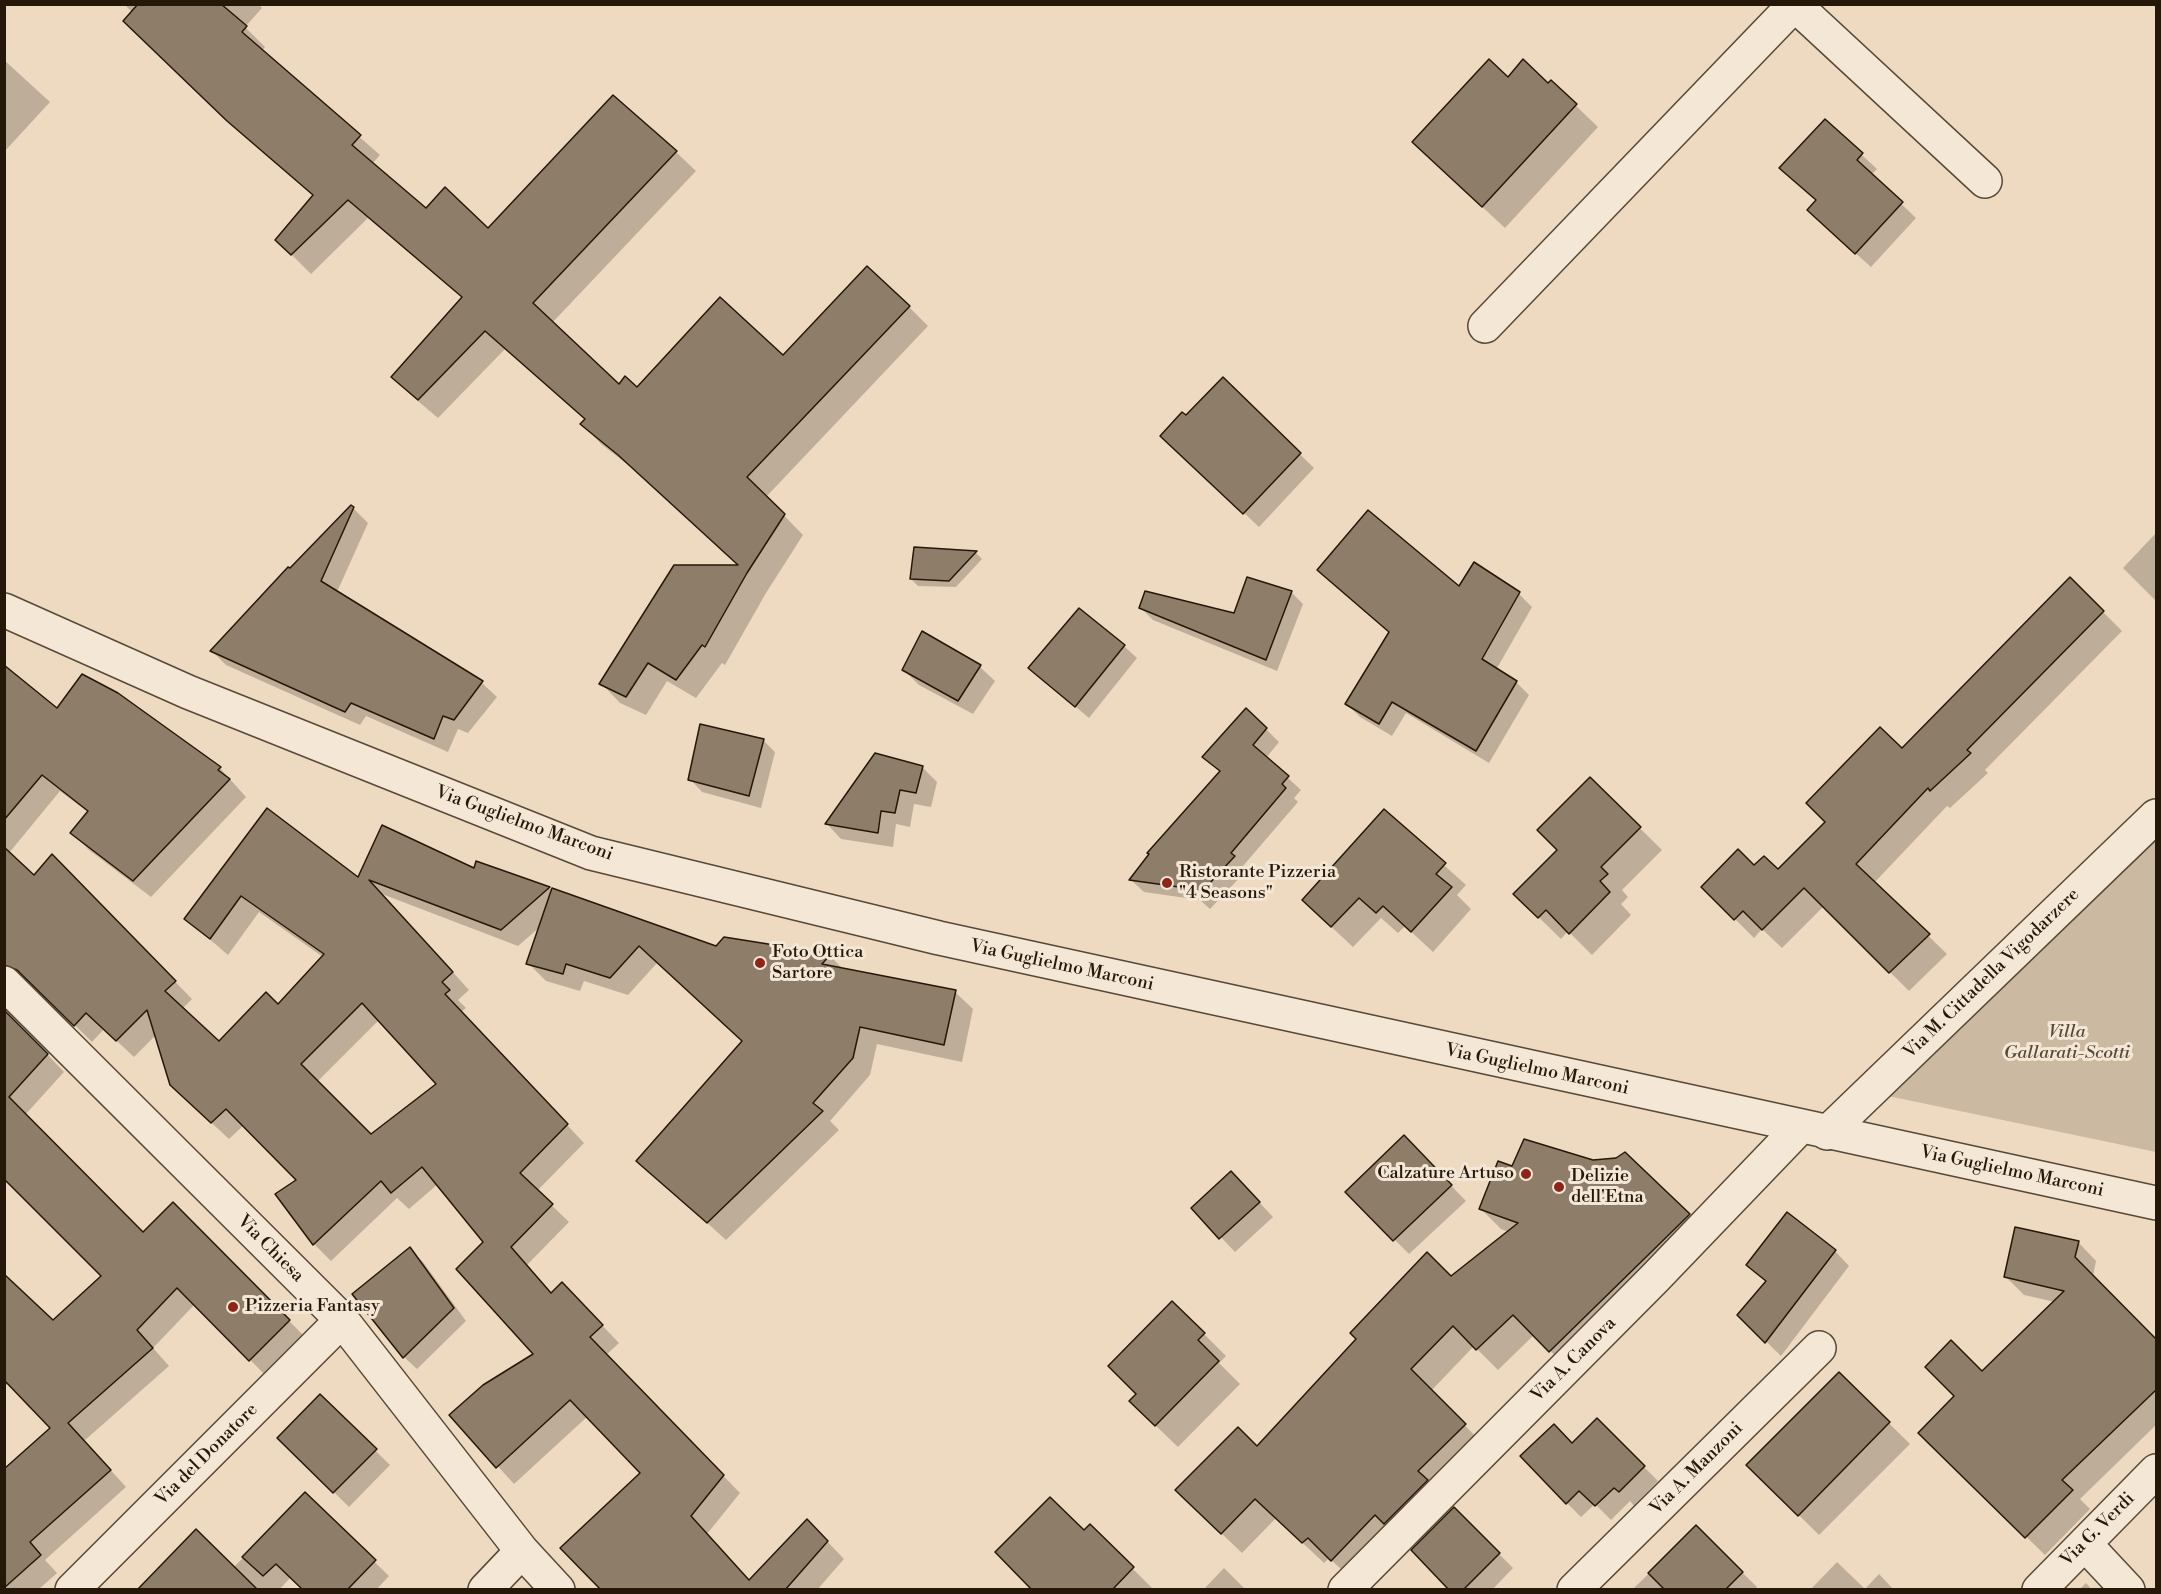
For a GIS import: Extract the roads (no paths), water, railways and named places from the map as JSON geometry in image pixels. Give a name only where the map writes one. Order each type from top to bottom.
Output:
[{"type":"street","points":[[1485,326],[1794,5],[1984,181]]},
{"type":"street","name":"Via Guglielmo Marconi","points":[[4,610],[188,692],[591,853],[939,938],[2157,1203]]},
{"type":"street","name":"Via M. Cittadella Vigodarzere","points":[[1814,1130],[2157,816]]},
{"type":"street","name":"Via Chiesa","points":[[4,983],[342,1320],[522,1551],[558,1590]]},
{"type":"street","name":"Via A. Canova","points":[[1345,1590],[1647,1286],[1814,1130]]},
{"type":"street","name":"Via del Donatore","points":[[72,1590],[342,1320]]},
{"type":"street","name":"Via A. Manzoni","points":[[1574,1590],[1819,1348]]},
{"type":"street","name":"Via G. Verdi","points":[[2039,1590],[2157,1470]]},
{"type":"street","points":[[2085,1544],[2128,1590]]},
{"type":"street","points":[[485,1590],[522,1551]]},
{"type":"place","name":"Ristorante Pizzeria \"4 Seasons\"","points":[[1167,883]]},
{"type":"place","name":"Foto Ottica Sartore","points":[[760,963]]},
{"type":"place","name":"Calzature Artuso","points":[[1526,1174]]},
{"type":"place","name":"Delizie dell'Etna","points":[[1559,1187]]},
{"type":"place","name":"Pizzeria Fantasy","points":[[233,1307]]},
{"type":"park label","name":"Villa Gallarati-Scotti","points":[[2067,1043]]}]
